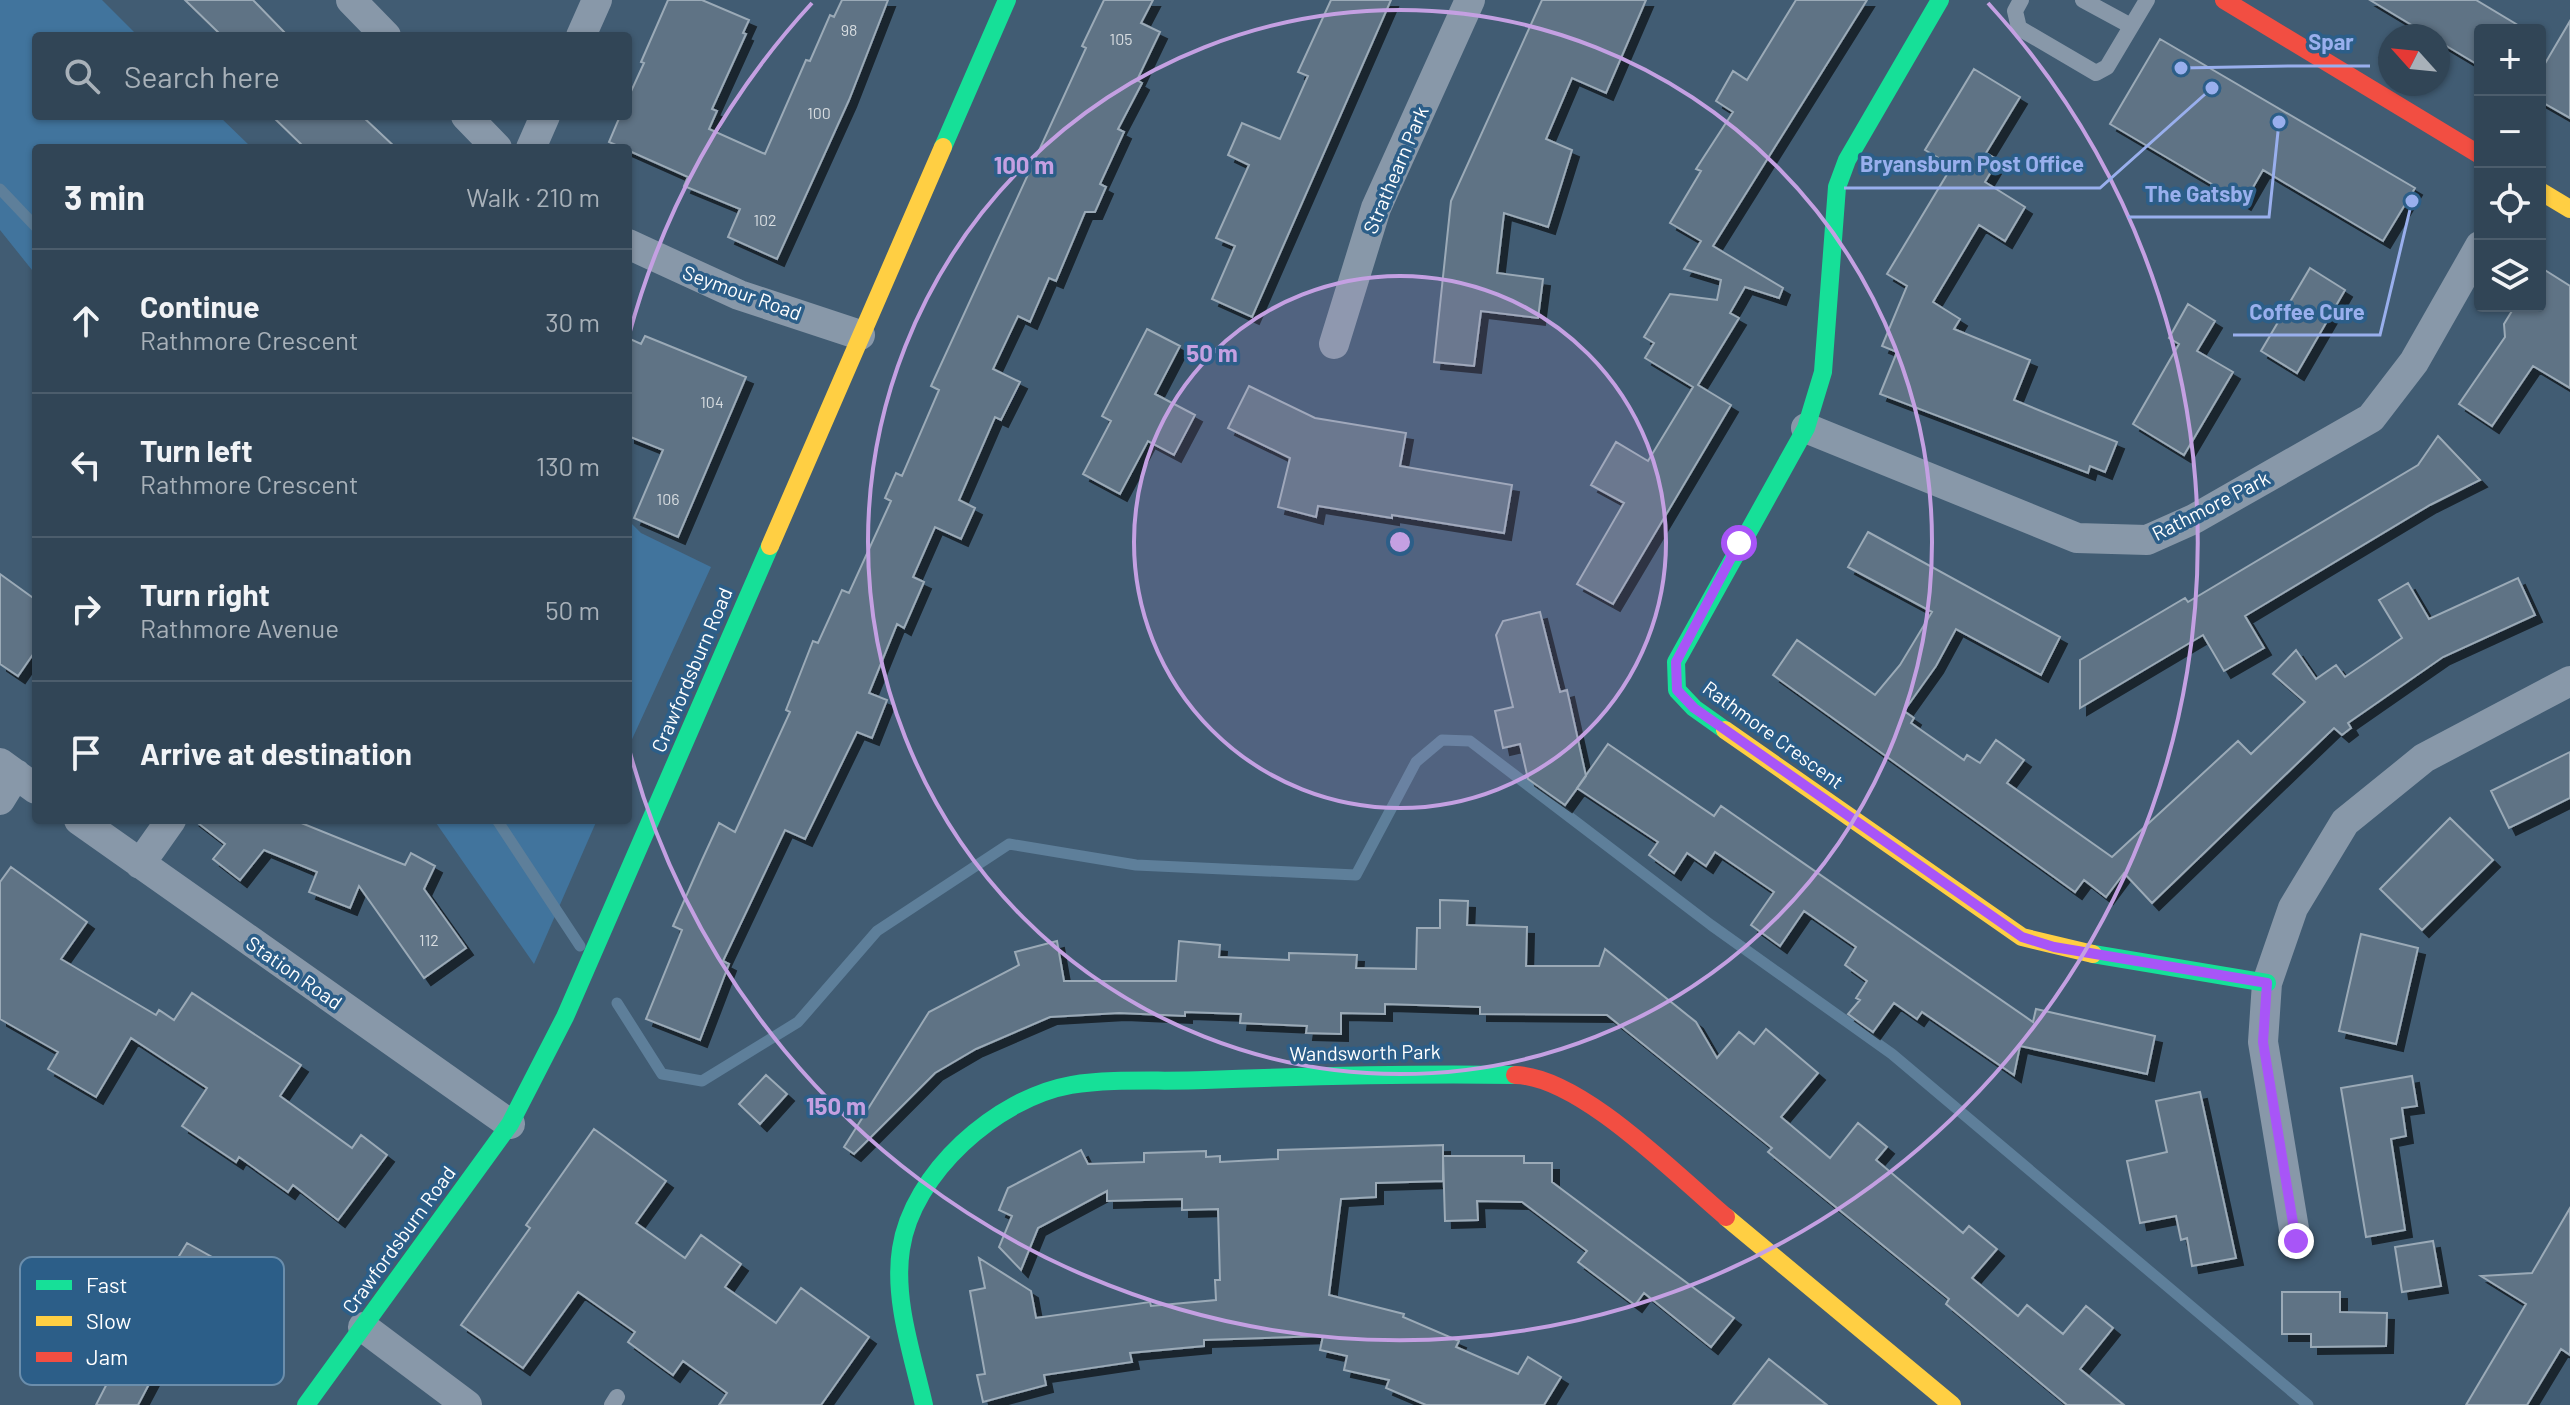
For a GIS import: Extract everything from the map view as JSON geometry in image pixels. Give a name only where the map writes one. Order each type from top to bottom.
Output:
[{"type":"street","points":[[351,0],[382,32]]},
{"type":"street","points":[[583,32],[597,0]]},
{"type":"street","name":"Crawfordsburn Road","points":[[306,1405],[510,1124],[565,1017],[1007,0]]},
{"type":"street","name":"Strathearn Park","points":[[1334,344],[1376,208],[1470,0]]},
{"type":"street","name":"Rathmore Crescent","points":[[1940,0],[1847,160],[1837,187],[1823,372],[1806,428],[1687,639],[1676,662],[1677,690],[1694,708],[2022,937],[2054,947],[2267,983]]},
{"type":"street","points":[[2224,0],[2474,151]]},
{"type":"street","points":[[470,120],[493,144]]},
{"type":"street","points":[[533,144],[543,120]]},
{"type":"street","points":[[2546,195],[2570,209]]},
{"type":"street","name":"Seymour Road","points":[[632,246],[739,295],[860,335]]},
{"type":"street","name":"Rathmore Park","points":[[1806,428],[2077,538],[2147,540],[2194,519],[2371,418],[2414,362],[2474,257]]},
{"type":"street","points":[[2296,1241],[2263,1042],[2267,983],[2293,908],[2345,822],[2424,758],[2570,681]]},
{"type":"street","points":[[0,800],[17,775]]},
{"type":"street","name":"Station Road","points":[[85,824],[510,1124]]},
{"type":"street","points":[[140,864],[168,824]]},
{"type":"street","name":"Wandsworth Park","points":[[924,1405],[899,1279],[900,1251],[909,1221],[930,1181],[953,1148],[984,1122],[1021,1100],[1071,1085],[1397,1073],[1532,1075],[1585,1099],[1952,1405]]},
{"type":"street","points":[[363,1327],[467,1405]]},
{"type":"lane","points":[[2021,0],[2015,11],[2019,28],[2096,73],[2107,67],[2147,0]]},
{"type":"lane","points":[[2083,0],[2131,26]]},
{"type":"shaded area","points":[[0,0],[102,0],[134,32],[32,32],[32,120],[223,120],[248,144],[32,144],[32,270],[0,230]]},
{"type":"shaded area","points":[[632,524],[641,533],[711,567],[632,739]]},
{"type":"shaded area","points":[[437,824],[595,824],[534,964]]},
{"type":"building","points":[[185,0],[253,0],[284,32],[218,32]]},
{"type":"building","points":[[668,0],[702,0],[749,20],[743,33],[746,34],[712,109],[717,111],[709,129],[765,154],[806,60],[810,61],[830,15],[834,17],[842,0],[888,0],[849,100],[777,259],[728,237],[740,209],[684,186],[688,177],[632,152],[632,144],[609,142],[618,120],[632,120],[632,89],[644,63],[641,62]]},
{"type":"building","points":[[1104,0],[1153,0],[1141,23],[1160,32],[1137,80],[1142,83],[1118,129],[1124,132],[1100,184],[1106,187],[1095,212],[1085,212],[1056,281],[1049,278],[1030,322],[1018,316],[993,369],[1020,382],[1001,420],[995,417],[959,500],[975,508],[961,539],[935,527],[913,577],[924,582],[904,628],[897,624],[869,693],[887,700],[872,738],[857,732],[805,839],[785,830],[723,961],[729,964],[700,1040],[646,1019],[682,930],[673,926],[702,860],[719,823],[735,832],[790,712],[786,710],[813,641],[818,643],[842,590],[849,593],[891,501],[885,498],[896,473],[902,476],[939,390],[931,386],[1086,48],[1082,46]]},
{"type":"building","points":[[1331,0],[1391,0],[1252,317],[1212,299],[1235,246],[1216,238],[1249,165],[1228,155],[1242,123],[1280,139],[1308,76],[1298,72]]},
{"type":"building","points":[[1542,0],[1646,0],[1606,93],[1572,78],[1546,139],[1572,150],[1548,227],[1504,213],[1497,273],[1543,279],[1538,318],[1481,311],[1474,366],[1434,362],[1451,201]]},
{"type":"building","points":[[1796,0],[1867,0],[1713,246],[1783,288],[1779,298],[1745,287],[1730,313],[1739,318],[1698,385],[1731,405],[1613,604],[1577,584],[1624,503],[1591,485],[1616,442],[1648,461],[1693,387],[1645,358],[1654,343],[1644,337],[1670,294],[1717,300],[1721,280],[1684,269],[1701,241],[1670,223],[1701,171],[1696,169],[1733,112],[1716,101],[1733,71],[1747,80]]},
{"type":"building","points":[[2370,0],[2476,0],[2516,24],[2474,24],[2474,62],[2450,48],[2450,24],[2410,24]]},
{"type":"building","points":[[2570,21],[2570,118],[2546,104],[2546,62]]},
{"type":"building","points":[[2160,39],[2415,188],[2383,241],[2263,170],[2244,203],[2110,124]]},
{"type":"building","points":[[1974,69],[2020,97],[1986,153],[1998,160],[1985,182],[2025,207],[2005,241],[1979,225],[1933,302],[1960,319],[1954,329],[2030,360],[2014,400],[2117,442],[2105,472],[2090,466],[2088,473],[1880,394],[1897,352],[1882,346],[1907,286],[1887,274],[1952,166],[1925,150]]},
{"type":"building","points":[[276,120],[366,120],[392,144],[301,144]]},
{"type":"building","points":[[2310,268],[2345,290],[2297,373],[2261,351]]},
{"type":"building","points":[[2546,271],[2570,286],[2570,388],[2533,366],[2492,426],[2459,404],[2505,337],[2504,324],[2511,312],[2546,312]]},
{"type":"building","points":[[2188,304],[2215,321],[2197,351],[2233,372],[2184,455],[2133,424],[2179,344],[2169,338]]},
{"type":"building","points":[[1147,329],[1180,346],[1155,394],[1195,415],[1174,455],[1148,441],[1120,494],[1083,474],[1111,421],[1102,416]]},
{"type":"building","points":[[645,336],[746,377],[678,537],[634,518],[663,450],[632,438],[632,340],[641,344]]},
{"type":"building","points":[[1249,386],[1315,418],[1406,433],[1400,466],[1512,485],[1504,533],[1318,506],[1316,517],[1278,507],[1290,458],[1228,428]]},
{"type":"building","points":[[2438,436],[2480,480],[2430,505],[2245,616],[2264,648],[2224,671],[2203,635],[2080,708],[2080,660],[2185,598],[2188,602],[2418,465]]},
{"type":"building","points":[[1868,532],[2060,637],[2041,675],[1956,629],[1936,666],[1904,711],[1914,718],[1911,723],[1964,760],[1967,755],[1980,763],[1996,740],[2024,760],[2007,783],[2112,857],[2238,741],[2251,754],[2305,702],[2273,674],[2296,650],[2316,679],[2336,665],[2345,677],[2402,638],[2379,600],[2408,583],[2429,619],[2518,578],[2535,615],[2443,657],[2348,723],[2351,728],[2342,735],[2334,728],[2152,903],[2124,873],[2106,897],[2084,880],[2075,892],[1773,675],[1797,640],[1875,695],[1900,665],[1932,612],[1848,567]]},
{"type":"building","points":[[0,574],[32,597],[32,656],[18,676],[0,664]]},
{"type":"building","points":[[1540,612],[1560,692],[1567,690],[1586,776],[1565,805],[1528,779],[1520,744],[1503,748],[1495,711],[1513,707],[1496,635],[1503,621]]},
{"type":"building","points":[[1608,744],[1714,816],[1721,806],[2033,1022],[2036,1009],[2155,1036],[2147,1074],[2020,1046],[2014,1075],[1922,1012],[1917,1019],[1894,1003],[1873,1032],[1848,1014],[1860,1000],[1856,998],[1867,981],[1845,965],[1856,947],[1804,911],[1780,946],[1751,925],[1774,892],[1715,852],[1706,866],[1687,853],[1674,873],[1649,855],[1658,842],[1577,788]]},
{"type":"building","points":[[2570,752],[2570,798],[2509,828],[2491,791]]},
{"type":"building","points":[[2450,818],[2493,860],[2422,930],[2380,889]]},
{"type":"building","points":[[199,824],[304,824],[405,865],[411,853],[435,866],[424,889],[466,948],[424,978],[359,886],[350,908],[309,892],[317,872],[264,850],[240,880],[213,859],[225,844]]},
{"type":"building","points":[[11,867],[87,922],[61,959],[156,1015],[159,1010],[174,1020],[192,993],[301,1065],[280,1096],[352,1148],[361,1135],[387,1155],[338,1220],[293,1185],[288,1192],[239,1157],[236,1162],[182,1126],[207,1088],[131,1038],[96,1097],[48,1069],[58,1052],[0,1019],[0,882]]},
{"type":"building","points":[[1440,900],[1468,901],[1467,925],[1527,927],[1526,966],[1599,966],[1605,949],[1696,1022],[1717,1058],[1739,1032],[1754,1044],[1766,1029],[1818,1073],[1781,1117],[1830,1158],[1858,1123],[1887,1147],[1876,1160],[1963,1233],[1969,1226],[1997,1249],[1972,1278],[2018,1316],[2027,1305],[2063,1334],[2086,1306],[2113,1328],[2080,1369],[2124,1405],[2067,1405],[1946,1304],[1949,1299],[1768,1152],[1772,1148],[1607,1015],[1480,1014],[1480,1007],[1385,1004],[1385,1014],[1341,1013],[1341,1034],[1306,1033],[1307,1026],[1240,1023],[1241,1014],[1185,1012],[1185,1016],[1119,1013],[1050,1017],[976,1049],[935,1073],[854,1154],[844,1147],[929,1012],[1019,965],[1015,952],[1057,941],[1064,981],[1176,981],[1179,941],[1220,945],[1219,957],[1289,960],[1289,953],[1357,955],[1356,968],[1416,969],[1417,928],[1440,928]]},
{"type":"building","points":[[2361,934],[2418,948],[2396,1044],[2339,1031]]},
{"type":"building","points":[[766,1075],[787,1094],[760,1124],[739,1104]]},
{"type":"building","points":[[2412,1076],[2417,1106],[2402,1108],[2406,1136],[2391,1139],[2405,1230],[2366,1237],[2341,1088]]},
{"type":"building","points":[[2200,1092],[2236,1258],[2192,1266],[2187,1238],[2181,1240],[2176,1216],[2140,1223],[2127,1161],[2167,1152],[2156,1101]]},
{"type":"building","points":[[594,1129],[666,1181],[636,1223],[685,1258],[701,1235],[741,1264],[725,1287],[776,1323],[801,1288],[869,1337],[821,1405],[719,1405],[727,1393],[683,1361],[673,1375],[628,1342],[635,1332],[578,1292],[523,1368],[461,1325],[530,1228],[526,1225]]},
{"type":"building","points":[[1443,1145],[1443,1181],[1376,1183],[1376,1197],[1341,1199],[1329,1295],[1404,1314],[1403,1317],[1459,1341],[1456,1347],[1518,1374],[1528,1357],[1561,1377],[1544,1405],[1426,1405],[1386,1388],[1389,1380],[1344,1370],[1347,1356],[1320,1350],[1323,1336],[1204,1340],[1204,1346],[1130,1353],[1132,1362],[1044,1375],[1046,1385],[983,1402],[977,1375],[985,1374],[970,1291],[985,1288],[979,1258],[1031,1291],[1036,1318],[1150,1302],[1151,1306],[1216,1300],[1215,1280],[1220,1280],[1218,1209],[1182,1210],[1182,1199],[1107,1201],[1107,1191],[1038,1228],[1021,1270],[999,1247],[1012,1216],[999,1210],[1008,1188],[1081,1150],[1088,1164],[1144,1162],[1144,1153],[1206,1151],[1206,1157],[1220,1156],[1220,1162],[1278,1159],[1278,1150]]},
{"type":"building","points":[[1443,1156],[1524,1156],[1524,1163],[1552,1163],[1552,1182],[1734,1318],[1711,1347],[1644,1293],[1635,1305],[1578,1262],[1587,1251],[1522,1202],[1477,1201],[1478,1220],[1445,1221]]},
{"type":"building","points":[[2570,1208],[2570,1355],[2561,1349],[2527,1405],[2466,1405],[2526,1304],[2481,1276],[2532,1273]]},
{"type":"building","points":[[2433,1241],[2441,1286],[2402,1292],[2395,1247]]},
{"type":"building","points":[[187,1243],[212,1257],[178,1257]]},
{"type":"building","points":[[2282,1292],[2340,1292],[2340,1312],[2387,1313],[2386,1346],[2311,1347],[2311,1334],[2282,1334]]},
{"type":"building","points":[[1769,1359],[1827,1405],[1733,1405]]},
{"type":"building","points":[[106,1385],[149,1385],[138,1405],[96,1405]]},
{"type":"waterway","points":[[0,189],[32,223]]},
{"type":"waterway","points":[[617,1003],[662,1074],[702,1081],[798,1022],[877,931],[1009,844],[1136,865],[1356,875],[1416,762],[1442,740],[1470,741],[1711,925],[1892,1054],[2308,1405]]},
{"type":"waterway","points":[[500,824],[580,946]]},
{"type":"traffic: fast","points":[[943,147],[1007,0]]},
{"type":"traffic: fast","points":[[1725,730],[1694,708],[1677,690],[1676,662],[1806,428],[1823,372],[1837,187],[1847,160],[1940,0]]},
{"type":"traffic: fast","points":[[306,1405],[510,1124],[565,1017],[770,546]]},
{"type":"traffic: fast","points":[[2093,954],[2267,983]]},
{"type":"traffic: fast","points":[[924,1405],[905,1328],[900,1288],[901,1249],[908,1221],[922,1193],[962,1143],[1015,1105],[1071,1085],[1104,1082],[1360,1075],[1515,1075]]},
{"type":"traffic: slow","points":[[770,546],[943,147]]},
{"type":"traffic: slow","points":[[2546,195],[2570,209]]},
{"type":"traffic: slow","points":[[1725,730],[2022,937],[2093,954]]},
{"type":"traffic: slow","points":[[1726,1217],[1952,1405]]},
{"type":"traffic: jam","points":[[2224,0],[2474,151]]},
{"type":"traffic: jam","points":[[1515,1075],[1541,1080],[1597,1109],[1726,1217]]},
{"type":"place","name":"Spar","points":[[2181,68]]},
{"type":"place","name":"Bryansburn Post Office","points":[[2212,88]]},
{"type":"place","name":"The Gatsby","points":[[2279,122]]},
{"type":"place","name":"Coffee Cure","points":[[2412,201]]},
{"type":"route","points":[[1739,543],[1676,662],[1677,690],[1694,708],[2022,937],[2054,947],[2267,983],[2263,1042],[2296,1241]]}]
